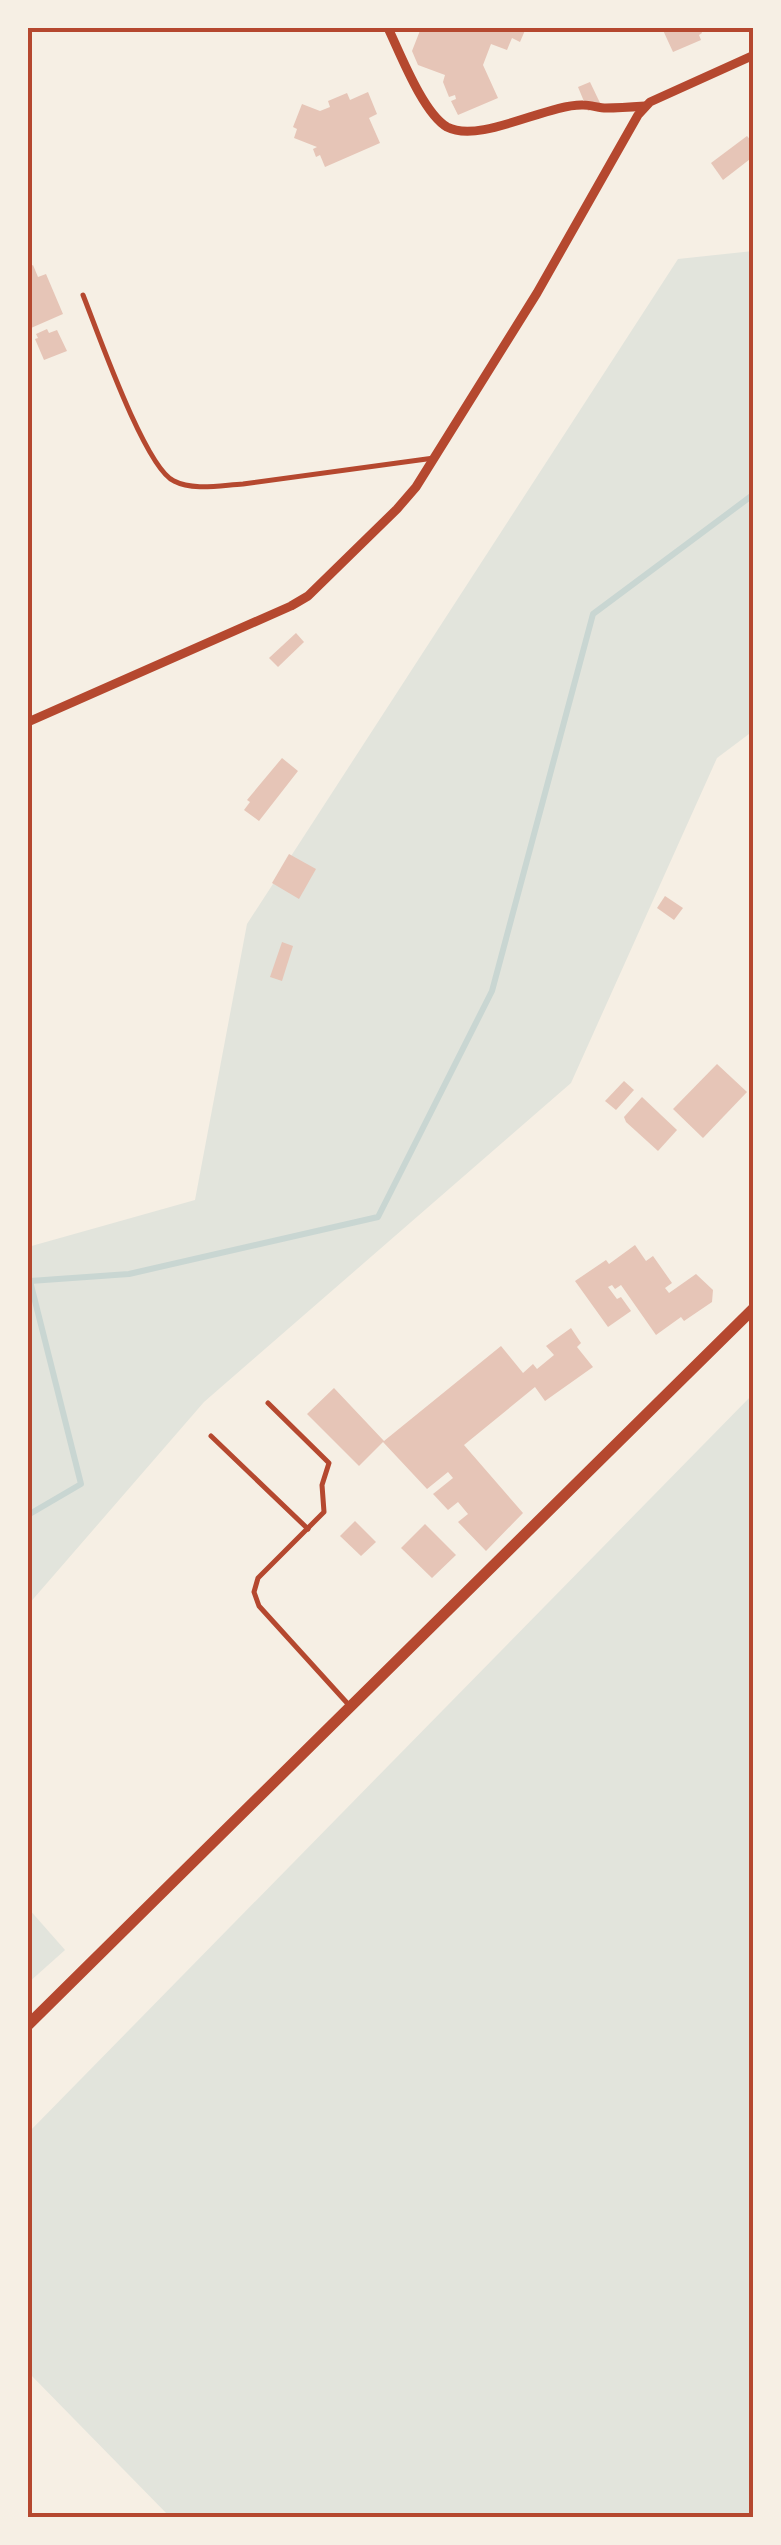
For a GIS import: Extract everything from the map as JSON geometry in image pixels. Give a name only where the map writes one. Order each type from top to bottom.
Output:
[{"type":"street","points":[[388,28],[430,110],[454,129],[501,126],[584,104],[603,108],[645,106]]},
{"type":"street","points":[[28,722],[298,602],[416,487],[537,292],[645,106],[754,55]]},
{"type":"street","points":[[28,2025],[751,1315]]},
{"type":"lane","points":[[83,295],[133,417],[160,471],[173,481],[213,486],[243,484],[435,458]]},
{"type":"lane","points":[[268,1404],[329,1463],[322,1485],[324,1512],[258,1578],[254,1592],[259,1606],[350,1706]]},
{"type":"lane","points":[[211,1436],[308,1528]]},
{"type":"shaded area","points":[[753,251],[753,731],[717,758],[571,1083],[204,1402],[28,1605],[28,1247],[195,1200],[247,924],[678,259]]},
{"type":"shaded area","points":[[753,1394],[753,2517],[170,2517],[28,2372],[28,2133]]},
{"type":"shaded area","points":[[28,1908],[65,1950],[28,1983]]},
{"type":"building","points":[[421,28],[526,28],[520,42],[512,38],[507,50],[491,44],[483,65],[498,98],[458,115],[451,101],[456,99],[455,95],[449,97],[443,82],[445,75],[418,65],[412,51]]},
{"type":"building","points":[[662,28],[700,28],[701,40],[673,52]]},
{"type":"building","points":[[590,82],[601,105],[588,111],[578,87]]},
{"type":"building","points":[[368,92],[377,114],[369,118],[380,143],[325,167],[320,155],[316,157],[313,149],[317,147],[294,138],[297,129],[293,127],[302,104],[320,111],[330,107],[328,101],[347,93],[350,100]]},
{"type":"building","points":[[747,136],[754,144],[754,156],[723,180],[711,163]]},
{"type":"building","points":[[33,265],[38,277],[46,274],[63,314],[31,328],[28,268]]},
{"type":"building","points":[[47,329],[49,333],[57,330],[67,351],[44,360],[35,339],[36,334]]},
{"type":"building","points":[[296,633],[304,642],[278,667],[269,658]]},
{"type":"building","points":[[282,758],[298,771],[259,821],[244,810],[250,802],[247,800]]},
{"type":"building","points":[[289,854],[316,869],[299,899],[272,883]]},
{"type":"building","points":[[665,896],[683,908],[674,920],[657,908]]},
{"type":"building","points":[[282,942],[293,946],[282,981],[270,977]]},
{"type":"building","points":[[717,1064],[747,1092],[703,1138],[673,1109]]},
{"type":"building","points":[[624,1081],[634,1090],[616,1110],[605,1101]]},
{"type":"building","points":[[642,1097],[677,1130],[658,1151],[624,1117]]},
{"type":"building","points":[[635,1245],[646,1261],[653,1256],[672,1283],[665,1288],[669,1293],[696,1274],[713,1290],[712,1302],[656,1335],[621,1285],[615,1289],[612,1285],[608,1287],[631,1311],[608,1327],[575,1281]]},
{"type":"building","points":[[571,1328],[581,1343],[577,1347],[593,1367],[545,1401],[535,1387],[464,1445],[523,1513],[486,1551],[458,1522],[468,1514],[458,1502],[448,1510],[433,1494],[453,1478],[448,1472],[427,1489],[383,1442],[359,1466],[307,1414],[334,1388],[384,1441],[501,1346],[523,1373],[533,1364],[537,1369],[554,1355],[546,1346]]},
{"type":"building","points":[[355,1521],[376,1542],[361,1556],[340,1536]]},
{"type":"building","points":[[425,1524],[456,1555],[432,1578],[401,1548]]},
{"type":"waterway","points":[[28,1515],[81,1484],[30,1281],[129,1274],[378,1217],[492,991],[593,614],[754,494]]}]
